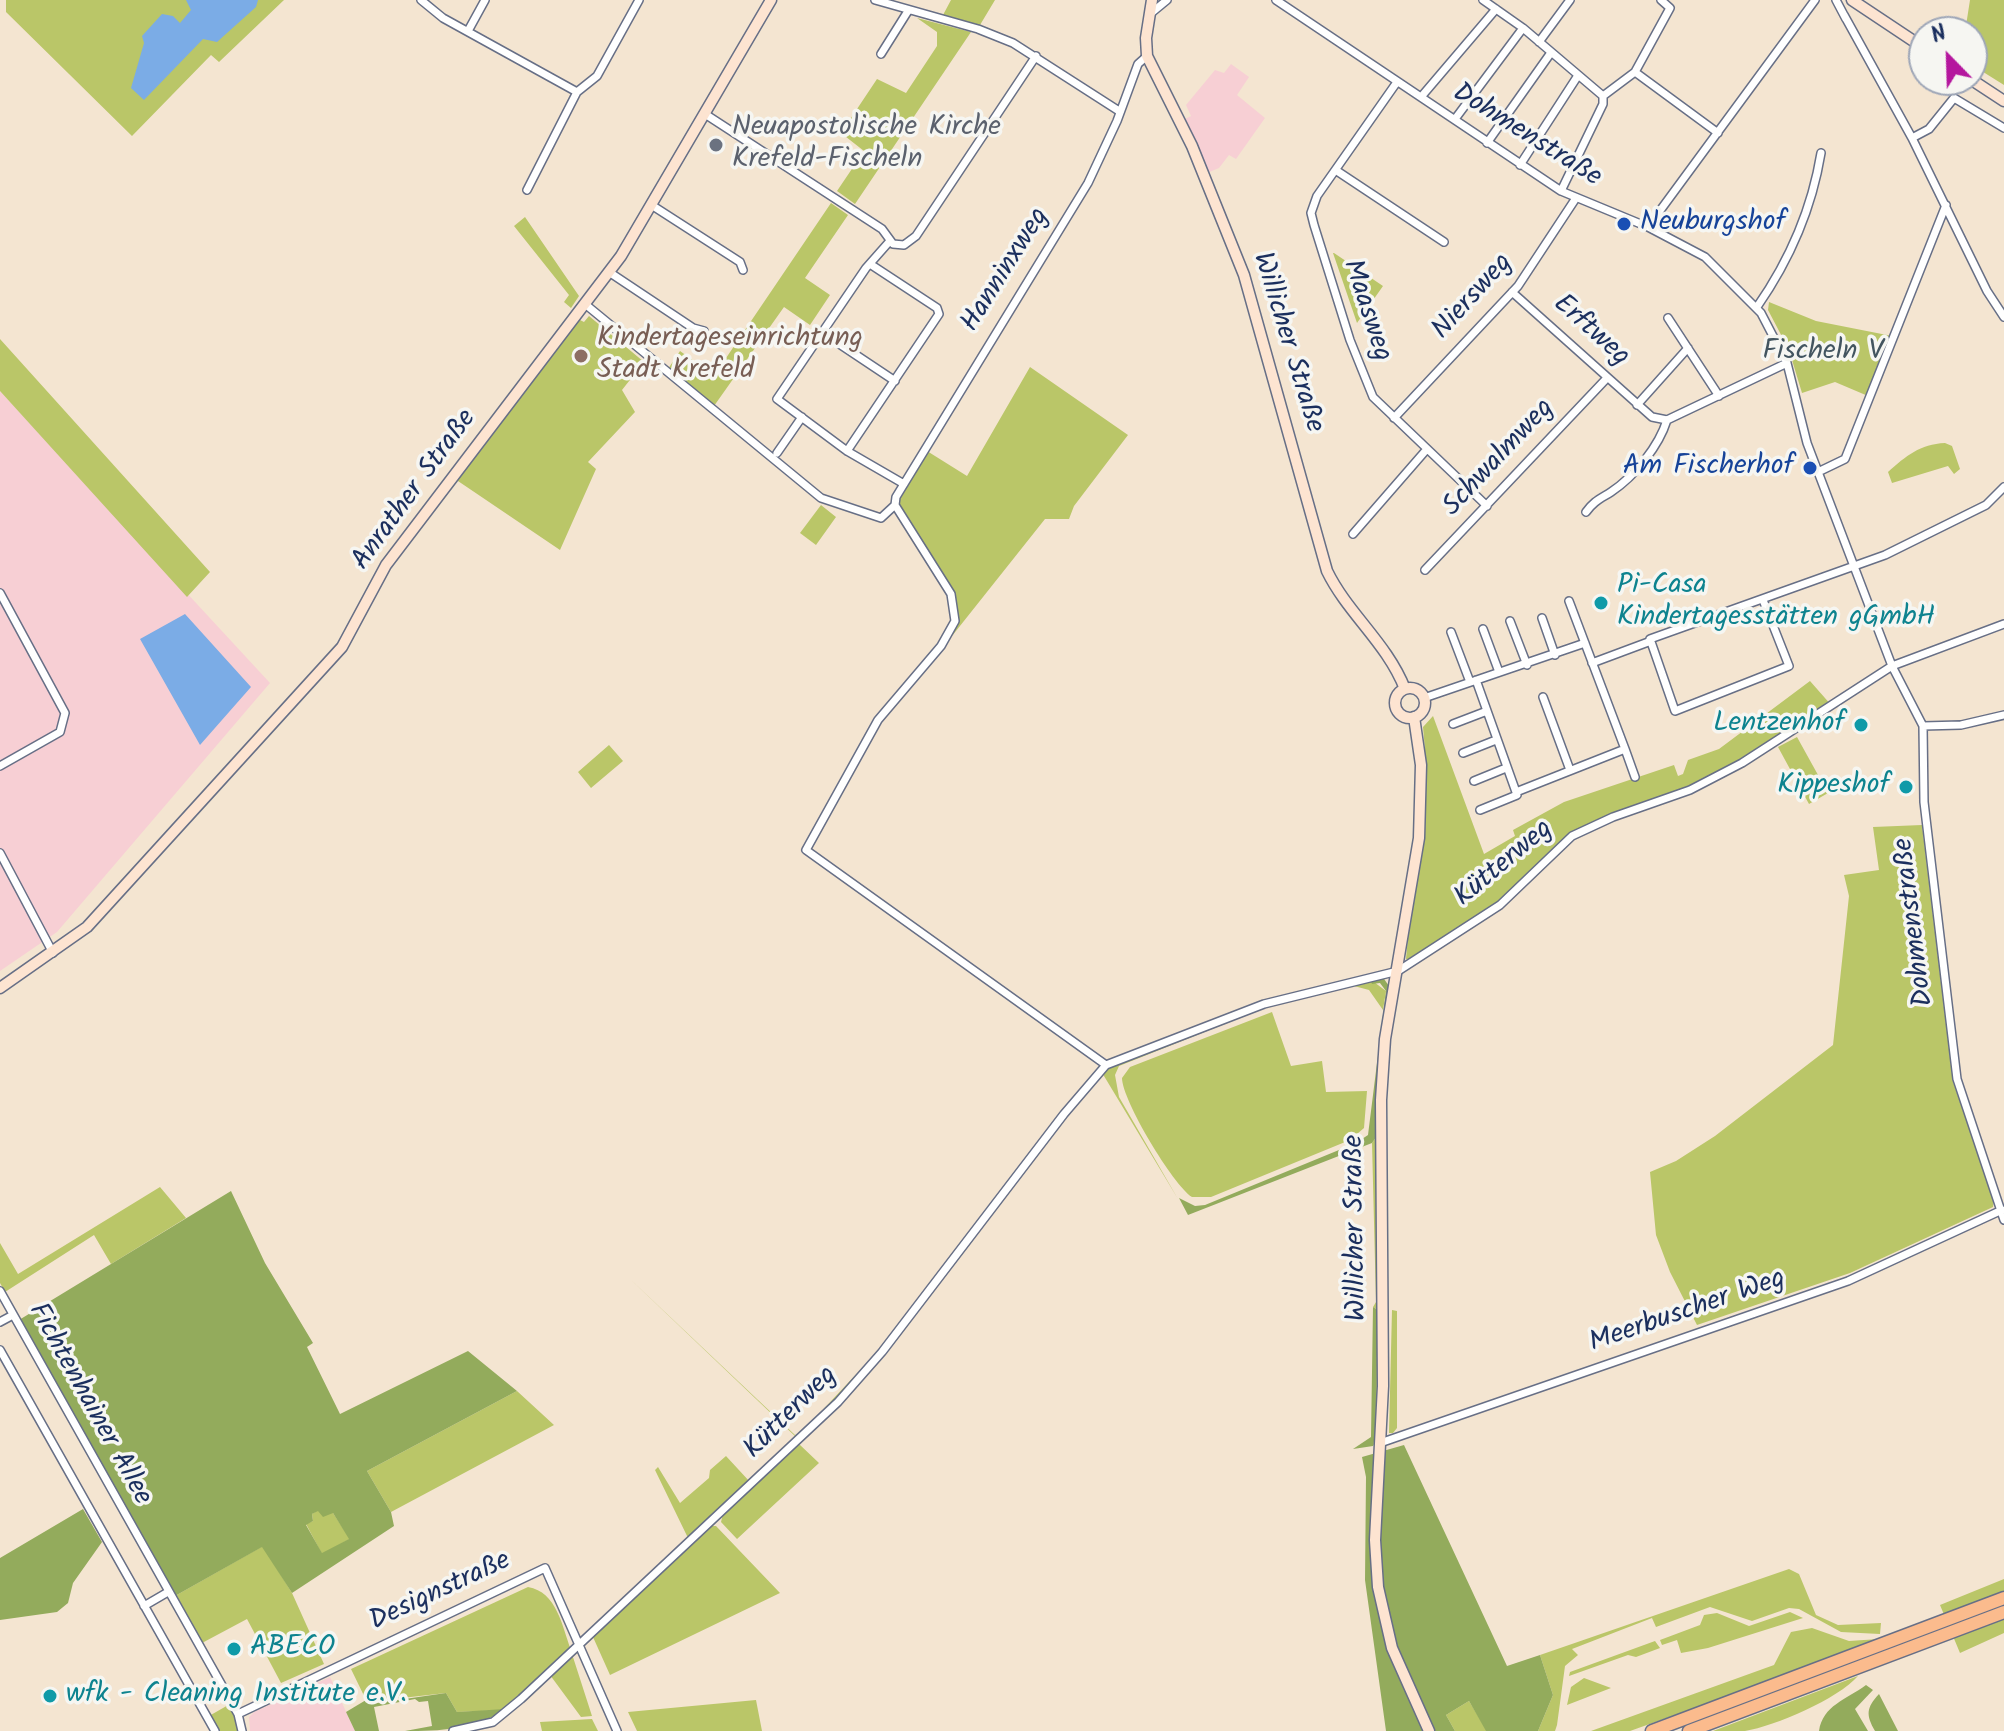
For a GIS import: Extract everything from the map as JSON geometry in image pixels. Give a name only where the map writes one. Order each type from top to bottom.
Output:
[{"type":"highway","points":[[1652,1731],[2004,1598]]},
{"type":"highway","points":[[1689,1731],[2004,1612]]},
{"type":"street","points":[[421,0],[468,31],[577,92]]},
{"type":"street","points":[[468,31],[485,0]]},
{"type":"street","points":[[527,190],[577,92],[597,76],[639,0]]},
{"type":"street","name":"Anrather Straße","points":[[0,988],[87,927],[323,672],[342,647],[386,565],[609,272],[653,206],[771,0]]},
{"type":"street","points":[[876,0],[992,34],[1036,56],[1119,111]]},
{"type":"street","points":[[1147,56],[1152,0]]},
{"type":"street","points":[[1150,14],[1167,0]]},
{"type":"street","name":"Dohmenstraße","points":[[1276,0],[1561,191],[1648,227],[1705,257],[1757,307],[1787,363],[1807,443],[1892,666],[1923,726],[1924,802],[1957,1079],[2004,1220]]},
{"type":"street","points":[[1288,8],[1295,0]]},
{"type":"street","points":[[1483,0],[1523,28],[1603,96]]},
{"type":"street","points":[[1539,42],[1570,0]]},
{"type":"street","points":[[1603,96],[1635,72],[1670,8],[1661,0]]},
{"type":"street","points":[[1648,227],[1815,0]]},
{"type":"street","points":[[1836,0],[1912,138],[1987,291],[2004,317]]},
{"type":"street","points":[[1852,0],[1908,37]]},
{"type":"street","points":[[1421,97],[1496,9]]},
{"type":"street","points":[[881,54],[908,11]]},
{"type":"street","points":[[1455,119],[1523,28]]},
{"type":"street","points":[[1487,143],[1550,54]]},
{"type":"street","points":[[705,114],[882,229],[889,242],[900,246],[908,244],[1036,56]]},
{"type":"street","name":"Hanninxweg","points":[[895,505],[904,484],[1088,183],[1138,64],[1147,56]]},
{"type":"street","name":"Willicher Straße","points":[[1147,56],[1192,146],[1244,275],[1327,571],[1334,587],[1384,648],[1405,689]]},
{"type":"street","points":[[1635,72],[1718,133]]},
{"type":"street","points":[[1520,165],[1577,77]]},
{"type":"street","name":"Maasweg","points":[[1397,82],[1317,196],[1311,213],[1366,385],[1394,418],[1487,506]]},
{"type":"street","points":[[1561,191],[1603,104],[1603,96]]},
{"type":"street","points":[[1912,138],[1929,129],[1954,98],[2004,128]]},
{"type":"street","points":[[1757,307],[1815,193],[1821,153]]},
{"type":"street","points":[[1337,171],[1444,242]]},
{"type":"street","name":"Niersweg","points":[[1394,418],[1512,292],[1558,230],[1576,198]]},
{"type":"street","points":[[1818,472],[1835,467],[1845,459],[1946,205]]},
{"type":"street","points":[[653,206],[740,262],[743,270]]},
{"type":"street","points":[[889,242],[870,264],[777,399],[847,451],[904,484]]},
{"type":"street","points":[[847,451],[938,317],[939,311],[870,264]]},
{"type":"street","points":[[609,272],[693,328],[704,331]]},
{"type":"street","name":"Erftweg","points":[[1512,292],[1637,405],[1652,417],[1667,420]]},
{"type":"street","points":[[585,304],[821,498],[876,518],[889,514],[895,505],[951,594],[955,621],[941,646],[878,720],[806,850],[1106,1065]]},
{"type":"street","points":[[1668,318],[1719,396]]},
{"type":"street","points":[[823,333],[895,381]]},
{"type":"street","name":"Erftweg","points":[[1637,405],[1688,348]]},
{"type":"street","points":[[1586,512],[1595,499],[1612,492],[1661,441],[1667,420],[1787,363]]},
{"type":"street","name":"Schwalmweg","points":[[1425,570],[1607,378]]},
{"type":"street","points":[[777,453],[802,417]]},
{"type":"street","points":[[1353,534],[1427,449]]},
{"type":"street","points":[[1592,663],[1856,567],[1986,505],[2004,487]]},
{"type":"street","points":[[0,593],[65,713],[60,732],[0,766]]},
{"type":"street","points":[[1650,640],[1675,711],[1789,666],[1763,600]]},
{"type":"street","points":[[1569,601],[1635,777]]},
{"type":"street","points":[[1542,618],[1555,655]]},
{"type":"street","points":[[1510,621],[1527,665]]},
{"type":"street","name":"Kütterweg","points":[[453,1731],[493,1722],[578,1647],[838,1402],[882,1352],[1051,1131],[1106,1065],[1264,1004],[1398,971],[1500,905],[1572,836],[1716,777],[1832,708],[1892,666],[2004,624]]},
{"type":"street","points":[[1483,629],[1499,672]]},
{"type":"street","points":[[1451,632],[1487,711],[1517,795],[1480,810]]},
{"type":"street","points":[[1424,698],[1585,643]]},
{"type":"street","points":[[1405,689],[1417,690],[1424,698],[1423,710],[1414,717],[1402,716],[1396,709],[1397,695],[1405,689]]},
{"type":"street","points":[[1543,697],[1570,770]]},
{"type":"street","points":[[1453,724],[1487,711]]},
{"type":"street","points":[[1923,726],[1961,725],[2004,715]]},
{"type":"street","name":"Willicher Straße","points":[[1414,717],[1421,765],[1420,827],[1385,1039],[1381,1100],[1380,1443],[1375,1520],[1380,1598],[1400,1669],[1429,1731]]},
{"type":"street","points":[[1463,753],[1496,740]]},
{"type":"street","points":[[1516,792],[1625,749]]},
{"type":"street","points":[[1474,781],[1506,768]]},
{"type":"street","points":[[0,853],[53,953]]},
{"type":"street","name":"Meerbuscher Weg","points":[[1380,1443],[1848,1281],[2002,1209]]},
{"type":"street","name":"Fichtenhainer Allee","points":[[0,1291],[238,1714],[242,1731]]},
{"type":"street","points":[[0,1322],[13,1315]]},
{"type":"street","name":"Fichtenhainer Allee","points":[[0,1350],[214,1731]]},
{"type":"street","name":"Designstraße","points":[[238,1714],[545,1568],[617,1731]]},
{"type":"street","points":[[144,1606],[168,1592]]},
{"type":"shaded area","points":[[1231,64],[1249,77],[1237,95],[1265,118],[1236,159],[1229,155],[1219,168],[1207,173],[1183,120],[1191,116],[1186,105],[1215,70],[1224,73]]},
{"type":"shaded area","points":[[0,391],[270,683],[57,932],[0,971]]},
{"type":"shaded area","points":[[330,1677],[355,1731],[250,1731],[249,1717],[254,1712]]},
{"type":"green space","points":[[6,0],[284,0],[219,62],[211,55],[132,136],[6,12]]},
{"type":"green space","points":[[951,0],[995,0],[980,25],[943,15]]},
{"type":"green space","points":[[1970,0],[2004,0],[2004,85],[1988,75],[1988,16],[1968,16]]},
{"type":"green space","points":[[917,18],[971,32],[855,204],[837,191],[864,151],[841,133],[877,79],[906,93],[937,46],[937,32]]},
{"type":"green space","points":[[831,203],[848,215],[805,278],[830,295],[810,325],[784,307],[714,406],[668,369],[680,351],[701,366],[724,361]]},
{"type":"green space","points":[[525,217],[579,296],[571,308],[564,302],[569,295],[514,226]]},
{"type":"green space","points":[[1333,253],[1383,286],[1357,323]]},
{"type":"green space","name":"Fischeln V","points":[[1769,302],[1816,321],[1892,336],[1868,396],[1835,382],[1802,393],[1789,350],[1768,310]]},
{"type":"green space","points":[[589,316],[644,362],[622,390],[635,412],[588,462],[596,469],[560,550],[455,479],[578,319],[584,322]]},
{"type":"green space","points":[[0,339],[210,572],[187,597],[0,391]]},
{"type":"green space","points":[[1030,367],[1128,435],[1074,506],[1069,519],[1045,519],[952,636],[958,619],[953,593],[898,504],[899,497],[927,451],[967,476]]},
{"type":"green space","points":[[1945,443],[1952,446],[1960,469],[1954,474],[1948,466],[1892,483],[1888,472],[1901,461],[1921,448]]},
{"type":"green space","points":[[821,505],[836,517],[816,545],[800,533]]},
{"type":"green space","points":[[1810,681],[1832,706],[1713,777],[1564,839],[1507,897],[1413,960],[1406,959],[1425,750],[1423,727],[1433,716],[1484,854],[1515,836],[1513,830],[1564,802],[1674,765],[1678,776],[1683,774],[1688,760],[1719,749]]},
{"type":"green space","points":[[1797,737],[1828,793],[1809,804],[1778,747]]},
{"type":"green space","points":[[609,745],[623,761],[591,788],[578,772]]},
{"type":"green space","points":[[1922,825],[1953,1082],[1994,1199],[1993,1207],[1850,1273],[1697,1325],[1670,1272],[1656,1235],[1650,1172],[1676,1161],[1715,1136],[1833,1045],[1849,896],[1844,875],[1879,870],[1873,827]]},
{"type":"green space","points":[[1382,976],[1391,989],[1377,1136],[1372,1143],[1188,1215],[1179,1198],[1195,1206],[1205,1205],[1356,1143],[1368,1135],[1386,991],[1380,983],[1372,984],[1370,979]]},
{"type":"green space","points":[[1370,979],[1386,991],[1383,1010],[1369,990],[1354,986],[1265,1008],[1119,1066],[1115,1075],[1119,1097],[1178,1199],[1101,1071],[1244,1013]]},
{"type":"green space","points":[[1272,1012],[1291,1066],[1322,1061],[1326,1092],[1367,1091],[1364,1128],[1350,1140],[1211,1197],[1192,1197],[1173,1176],[1150,1141],[1130,1104],[1122,1078],[1130,1067]]},
{"type":"green space","points":[[1377,1136],[1380,1318],[1377,1439],[1373,1446],[1378,1310],[1373,1307],[1376,1302],[1372,1143]]},
{"type":"green space","points":[[1032,1153],[881,1351],[797,1438],[629,1278],[795,1435],[801,1433],[879,1350]]},
{"type":"green space","points":[[160,1187],[186,1218],[111,1264],[94,1235],[5,1292],[0,1283],[0,1243],[18,1274]]},
{"type":"green space","points":[[231,1191],[265,1263],[313,1343],[307,1347],[340,1414],[468,1351],[517,1391],[367,1471],[391,1512],[394,1526],[292,1593],[262,1547],[175,1596],[19,1320]],"holes":[[[318,1511],[323,1517],[333,1513],[349,1539],[322,1553],[306,1525],[313,1521],[312,1514]]]},
{"type":"green space","points":[[1373,1307],[1378,1310],[1375,1435],[1373,1446],[1353,1449],[1371,1437]]},
{"type":"green space","points":[[1392,1310],[1397,1311],[1397,1428],[1389,1433]]},
{"type":"green space","points":[[517,1391],[554,1425],[391,1512],[367,1471]]},
{"type":"green space","points":[[791,1439],[793,1444],[790,1448],[592,1631],[688,1538],[655,1470],[658,1467],[680,1503],[709,1478],[710,1470],[726,1456],[750,1482],[791,1444]]},
{"type":"green space","points":[[799,1444],[819,1463],[737,1539],[721,1522],[723,1514]]},
{"type":"green space","points":[[1404,1445],[1507,1666],[1540,1655],[1553,1695],[1538,1731],[1486,1731],[1469,1701],[1446,1715],[1455,1731],[1386,1731],[1365,1580],[1366,1477],[1362,1457]]},
{"type":"green space","points":[[83,1509],[102,1542],[73,1583],[68,1603],[57,1612],[0,1620],[0,1558]]},
{"type":"green space","points":[[318,1510],[333,1513],[350,1539],[322,1554],[306,1524],[313,1521],[312,1514]]},
{"type":"green space","points":[[711,1526],[716,1526],[780,1593],[610,1675],[593,1637],[595,1633]]},
{"type":"green space","points":[[263,1546],[292,1593],[324,1664],[281,1683],[247,1619],[202,1643],[175,1596]]},
{"type":"green space","points":[[1789,1569],[1799,1574],[1816,1615],[1838,1625],[1881,1623],[1880,1634],[1841,1632],[1799,1609],[1789,1608],[1752,1621],[1710,1607],[1656,1627],[1652,1618],[1572,1649],[1578,1655],[1565,1666],[1555,1731],[1538,1731],[1553,1695],[1540,1655]]},
{"type":"green space","points":[[2004,1579],[2004,1633],[1960,1653],[1940,1605]]},
{"type":"green space","points":[[528,1587],[538,1590],[552,1603],[571,1650],[506,1710],[457,1712],[446,1693],[367,1702],[351,1669]]},
{"type":"green space","points":[[1790,1612],[1803,1618],[1708,1648],[1681,1653],[1677,1640],[1662,1645],[1660,1640],[1700,1625],[1704,1615],[1717,1613],[1749,1626]]},
{"type":"green space","points":[[1812,1628],[1849,1641],[1879,1639],[1877,1643],[1630,1731],[1591,1731],[1774,1665],[1791,1632]]},
{"type":"green space","points":[[1655,1641],[1660,1648],[1636,1657],[1628,1655],[1569,1676],[1570,1672]]},
{"type":"green space","points":[[572,1654],[592,1716],[581,1717],[550,1675]]},
{"type":"green space","points":[[1858,1676],[1836,1694],[1789,1717],[1745,1731],[1713,1731]]},
{"type":"green space","points":[[1584,1678],[1611,1688],[1567,1705],[1571,1687]]},
{"type":"green space","points":[[1866,1685],[1873,1690],[1855,1709],[1868,1731],[1819,1731],[1830,1709]]},
{"type":"green space","points":[[446,1693],[457,1712],[505,1709],[470,1725],[418,1731],[405,1731],[432,1726],[428,1701],[415,1699],[374,1707],[379,1731],[355,1731],[346,1712],[366,1700],[370,1704]]},
{"type":"green space","points":[[1879,1694],[1898,1731],[1875,1731],[1869,1716],[1872,1703]]},
{"type":"green space","points":[[756,1700],[762,1731],[637,1731],[628,1712]]},
{"type":"green space","points":[[1469,1701],[1487,1731],[1455,1731],[1446,1715]]},
{"type":"green space","points":[[230,1704],[237,1719],[237,1731],[218,1731],[209,1716]]},
{"type":"green space","points":[[592,1719],[598,1731],[542,1731],[540,1722]]},
{"type":"water","points":[[186,0],[258,0],[256,7],[217,42],[203,39],[144,100],[131,88],[144,43],[142,36],[162,14],[173,16],[180,23],[191,10]]},
{"type":"water","points":[[185,614],[251,687],[200,745],[140,639]]},
{"type":"place","name":"Neuapostolische Kirche Krefeld-Fischeln","points":[[716,145]]},
{"type":"place","name":"Neuburgshof","points":[[1624,224]]},
{"type":"place","name":"Kindertageseinrichtung Stadt Krefeld","points":[[581,356]]},
{"type":"place","name":"Am Fischerhof","points":[[1810,468]]},
{"type":"place","name":"Pi-Casa Kindertagesstätten gGmbH","points":[[1601,603]]},
{"type":"place","name":"Lentzenhof","points":[[1861,725]]},
{"type":"place","name":"Kippeshof","points":[[1906,787]]},
{"type":"place","name":"ABECO","points":[[234,1649]]},
{"type":"place","name":"wfk - Cleaning Institute e.V.","points":[[50,1696]]}]
